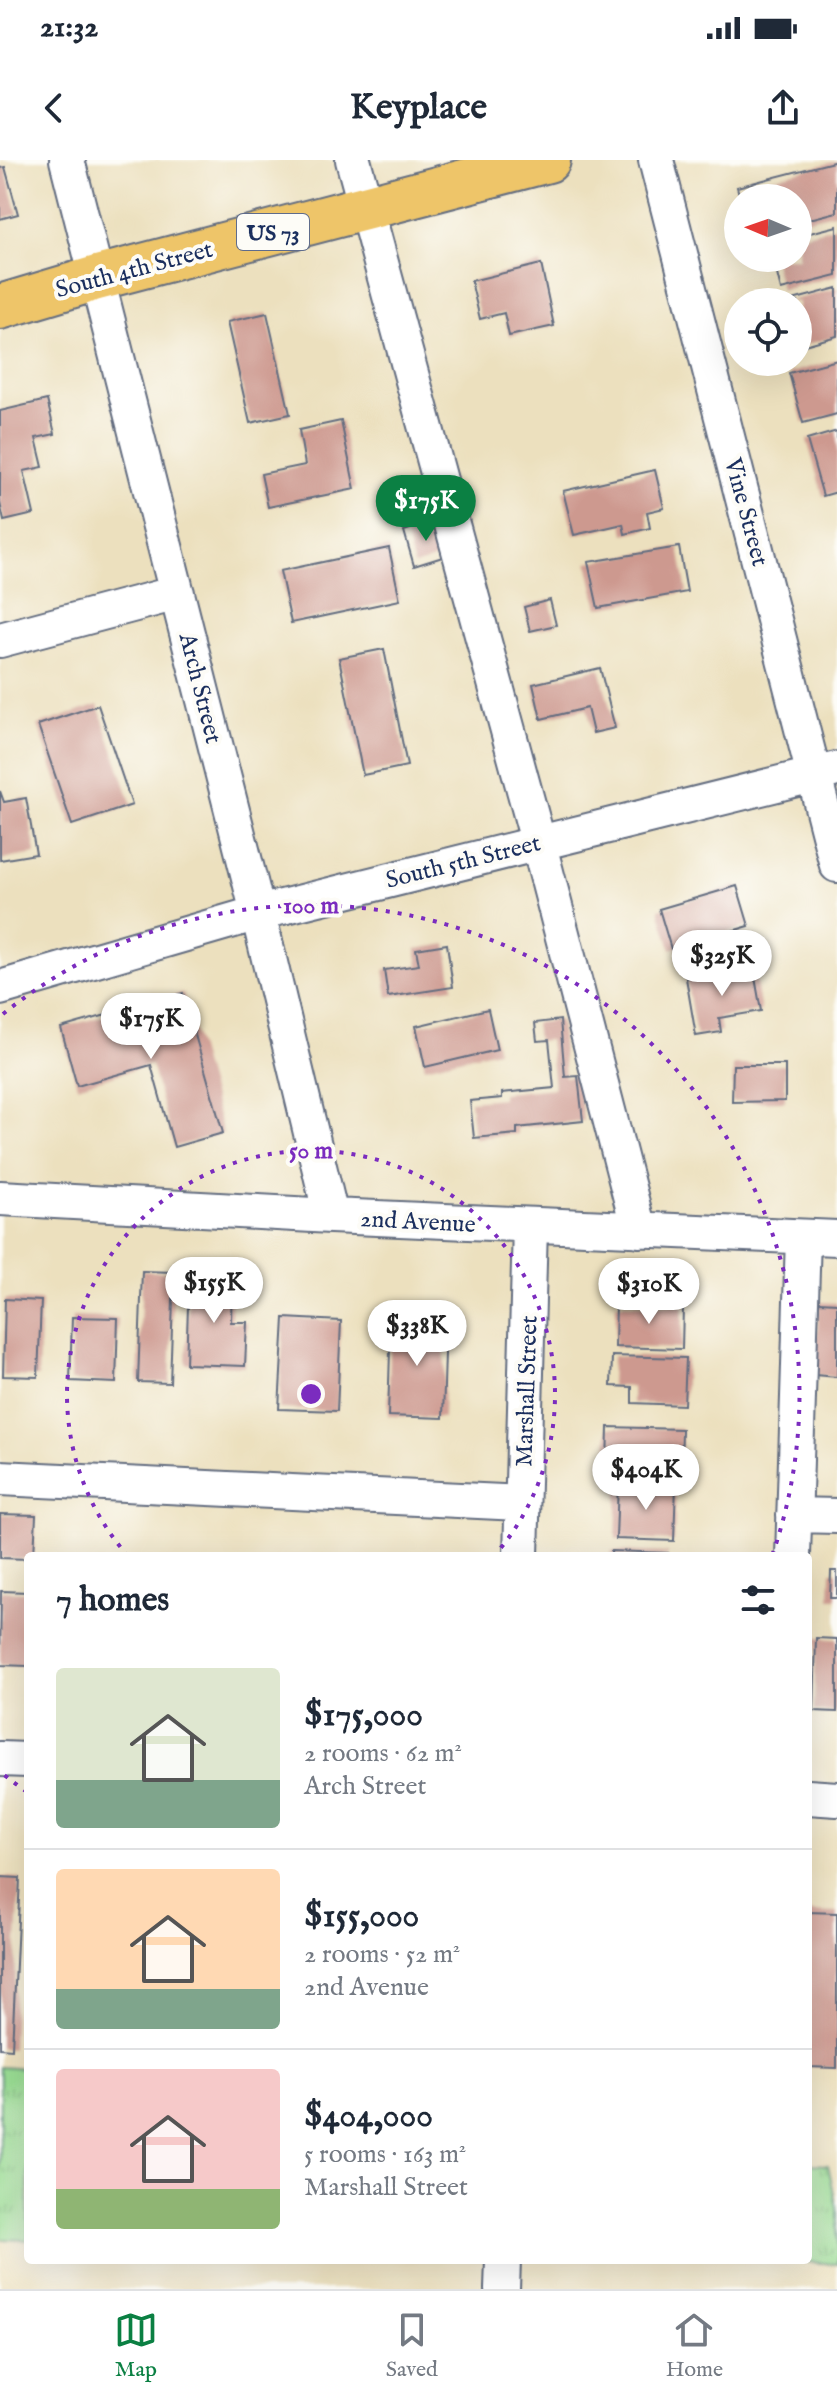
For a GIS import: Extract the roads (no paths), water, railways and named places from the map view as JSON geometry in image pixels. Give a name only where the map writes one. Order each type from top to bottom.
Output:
[{"type":"highway","name":"South 4th Street","points":[[0,307],[97,278],[548,160]]},
{"type":"street","name":"Arch Street","points":[[67,160],[258,913],[331,1216]]},
{"type":"street","points":[[353,160],[538,841],[639,1230]]},
{"type":"street","name":"Vine Street","points":[[656,160],[826,771],[837,865]]},
{"type":"street","points":[[0,640],[177,593]]},
{"type":"street","name":"South 5th Street","points":[[0,988],[258,913],[826,771]]},
{"type":"street","name":"2nd Avenue","points":[[0,1198],[530,1226],[837,1238]]},
{"type":"street","name":"Marshall Street","points":[[521,1552],[530,1226]]},
{"type":"street","points":[[793,1552],[803,1237]]},
{"type":"street","points":[[0,1478],[522,1503]]},
{"type":"street","points":[[794,1515],[837,1516]]},
{"type":"street","points":[[0,1759],[24,1760]]},
{"type":"street","points":[[812,1797],[837,1799]]},
{"type":"street","points":[[502,2289],[503,2264]]}]
